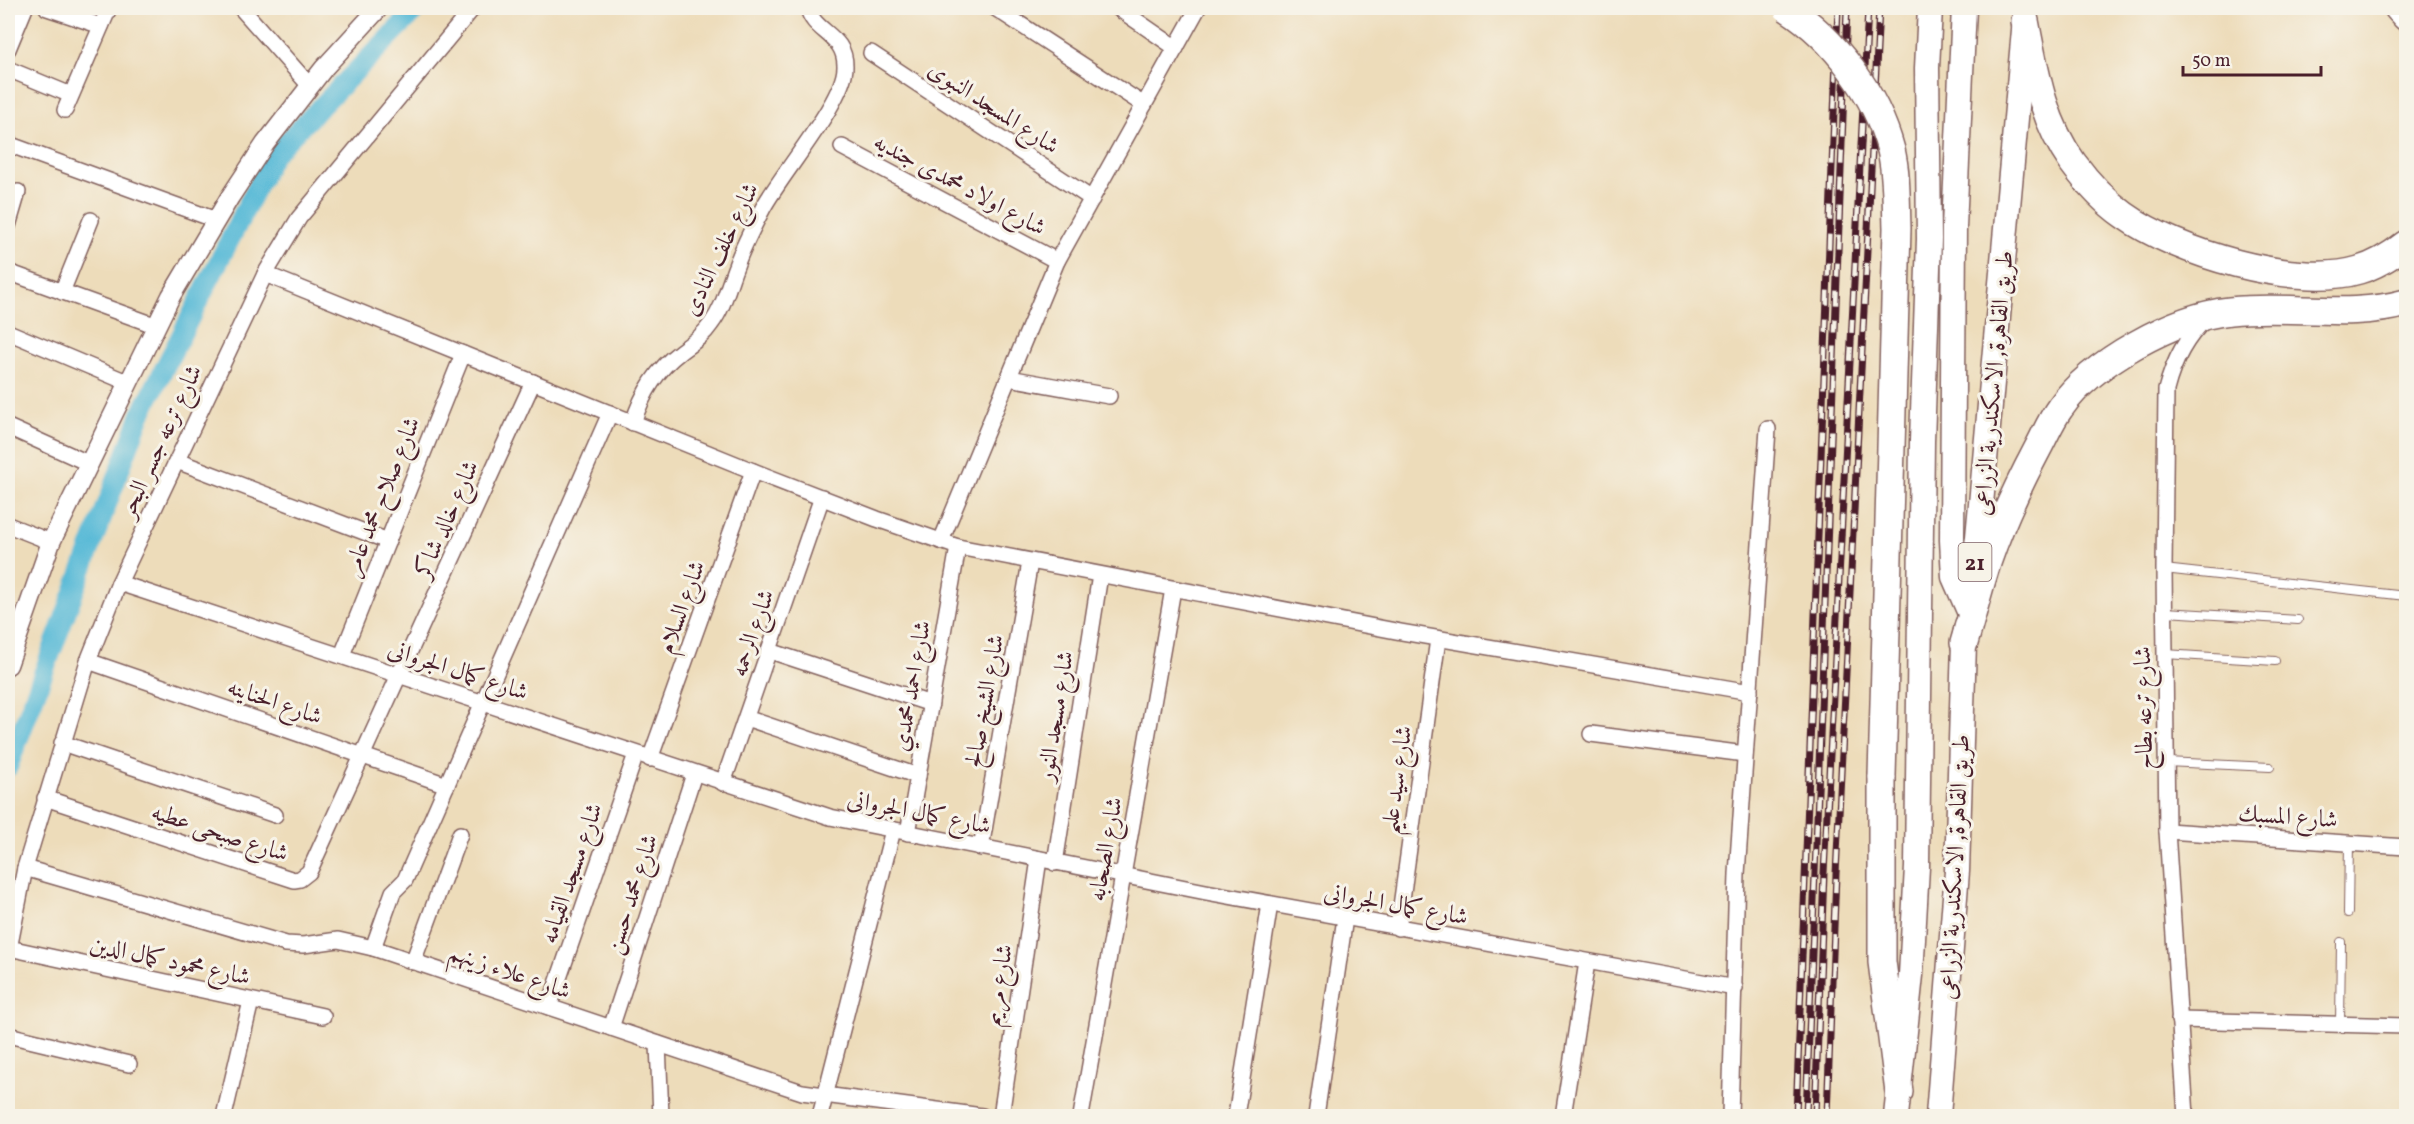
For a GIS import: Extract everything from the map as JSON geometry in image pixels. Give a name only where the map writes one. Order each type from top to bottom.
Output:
[{"type":"highway","points":[[1787,8],[1806,20],[1838,53],[1864,89],[1881,123],[1891,152],[1897,228],[1882,776],[1882,951],[1897,1104]]},
{"type":"highway","name":"طريق القاهرة, الاسكندرية الزراعى","points":[[1897,1104],[1911,975],[1917,867],[1922,441],[1929,239],[1927,68],[1930,8]]},
{"type":"highway","points":[[1964,8],[1954,227],[1952,540],[1954,577],[1969,611]]},
{"type":"highway","points":[[2398,8],[2406,16]]},
{"type":"highway","points":[[2025,14],[2039,95],[2059,141],[2072,162],[2105,199],[2124,215],[2146,228],[2200,252],[2268,271],[2297,273],[2356,271],[2374,265],[2406,244]]},
{"type":"highway","name":"طريق القاهرة, الاسكندرية الزراعى","points":[[1938,1116],[1957,871],[1964,644],[1978,537],[2025,14]]},
{"type":"highway","points":[[1964,644],[1988,560],[2008,511],[2060,408],[2079,385],[2139,343],[2175,324],[2213,313],[2251,310],[2361,311],[2406,303]]},
{"type":"street","points":[[8,49],[25,8]]},
{"type":"street","points":[[47,8],[101,26]]},
{"type":"street","points":[[65,110],[109,8]]},
{"type":"street","points":[[241,8],[310,86]]},
{"type":"street","points":[[8,665],[13,631],[51,542],[171,296],[265,144],[310,86],[380,8]]},
{"type":"street","name":"شارع ترعه جسر البحر","points":[[8,951],[25,868],[88,660],[119,583],[265,274],[299,218],[473,8]]},
{"type":"street","name":"شارع خلف النادى","points":[[633,423],[650,383],[663,367],[700,336],[717,316],[745,244],[764,206],[821,121],[839,87],[845,67],[841,47],[835,38],[813,20],[808,8]]},
{"type":"street","points":[[995,8],[1144,105]]},
{"type":"street","points":[[1118,8],[1176,48]]},
{"type":"street","points":[[941,541],[1057,261],[1198,8]]},
{"type":"street","name":"شارع المسجد النبوى","points":[[871,53],[1092,200]]},
{"type":"street","points":[[8,69],[71,95]]},
{"type":"street","points":[[8,144],[216,220]]},
{"type":"street","name":"شارع اولاد محمدى جنديه","points":[[842,147],[1057,261]]},
{"type":"street","points":[[8,226],[18,192]]},
{"type":"street","points":[[62,292],[91,220]]},
{"type":"street","points":[[8,272],[157,326]]},
{"type":"street","points":[[265,274],[753,471],[958,547],[1438,639],[1750,692]]},
{"type":"street","name":"شارع ترعه بطاح","points":[[2187,1116],[2167,831],[2164,569],[2166,390],[2183,347],[2191,334],[2213,313]]},
{"type":"street","points":[[8,332],[129,383]]},
{"type":"street","name":"شارع صلاح محمد عامر","points":[[342,655],[463,354]]},
{"type":"street","points":[[1009,378],[1109,396]]},
{"type":"street","name":"شارع خالد شاكر","points":[[400,674],[533,382]]},
{"type":"street","points":[[373,948],[393,892],[405,880],[610,413]]},
{"type":"street","points":[[8,427],[90,464]]},
{"type":"street","points":[[1730,1116],[1737,874],[1768,429]]},
{"type":"street","points":[[177,461],[387,542]]},
{"type":"street","name":"شارع السلام","points":[[643,756],[753,471]]},
{"type":"street","name":"شارع الرحمه","points":[[723,783],[822,497]]},
{"type":"street","points":[[8,525],[51,542]]},
{"type":"street","name":"شارع احمد محمدي","points":[[908,833],[958,547]]},
{"type":"street","name":"شارع الشيخ صالح","points":[[981,848],[1030,562]]},
{"type":"street","name":"شارع مسجد النور","points":[[1055,863],[1100,575]]},
{"type":"street","name":"شارع كمال الجروانى","points":[[119,583],[830,817],[1270,904],[1735,988]]},
{"type":"street","name":"شارع الصحابه","points":[[1081,1116],[1173,589]]},
{"type":"street","name":"شارع سيد عليم","points":[[1398,928],[1438,639]]},
{"type":"street","points":[[770,651],[931,704]]},
{"type":"street","name":"شارع الحناينه","points":[[88,660],[447,785]]},
{"type":"street","name":"شارع صبحى عطيه","points":[[45,798],[294,880],[300,879],[309,872],[400,674]]},
{"type":"street","points":[[746,718],[918,776]]},
{"type":"street","points":[[1591,734],[1745,754]]},
{"type":"street","points":[[62,743],[276,815]]},
{"type":"street","name":"شارع مسجد القيامه","points":[[549,1007],[643,756]]},
{"type":"street","name":"شارع محمد حسن","points":[[611,1028],[694,774]]},
{"type":"street","points":[[820,1116],[892,830]]},
{"type":"street","name":"شارع المسبك","points":[[2167,831],[2406,847]]},
{"type":"street","points":[[413,962],[460,834]]},
{"type":"street","name":"شارع مريم","points":[[1001,1116],[1039,859]]},
{"type":"street","name":"شارع علاء زينهم","points":[[25,868],[286,944],[303,945],[338,940],[373,948],[785,1086],[824,1096],[982,1116]]},
{"type":"street","points":[[1236,1116],[1270,904]]},
{"type":"street","points":[[1316,1116],[1345,918]]},
{"type":"street","name":"شارع محمود كمال الدين","points":[[8,951],[323,1016]]},
{"type":"street","points":[[1563,1116],[1587,962]]},
{"type":"street","points":[[224,1116],[251,1001]]},
{"type":"street","points":[[2179,1020],[2406,1026]]},
{"type":"street","points":[[8,1035],[129,1064]]},
{"type":"street","points":[[658,1044],[661,1116]]},
{"type":"lane","points":[[2164,569],[2406,596]]},
{"type":"lane","points":[[2165,612],[2298,620]]},
{"type":"lane","points":[[2165,654],[2275,662]]},
{"type":"lane","points":[[2166,762],[2270,767]]},
{"type":"lane","points":[[2348,913],[2349,843]]},
{"type":"lane","points":[[2340,1024],[2341,942]]},
{"type":"waterway","points":[[8,767],[141,414],[273,155],[418,8]]},
{"type":"railway","points":[[1796,1116],[1838,8]]},
{"type":"railway","points":[[1806,1116],[1847,8]]},
{"type":"railway","points":[[1815,1116],[1824,873],[1868,8]]},
{"type":"railway","points":[[1827,1116],[1836,874],[1879,8]]}]
